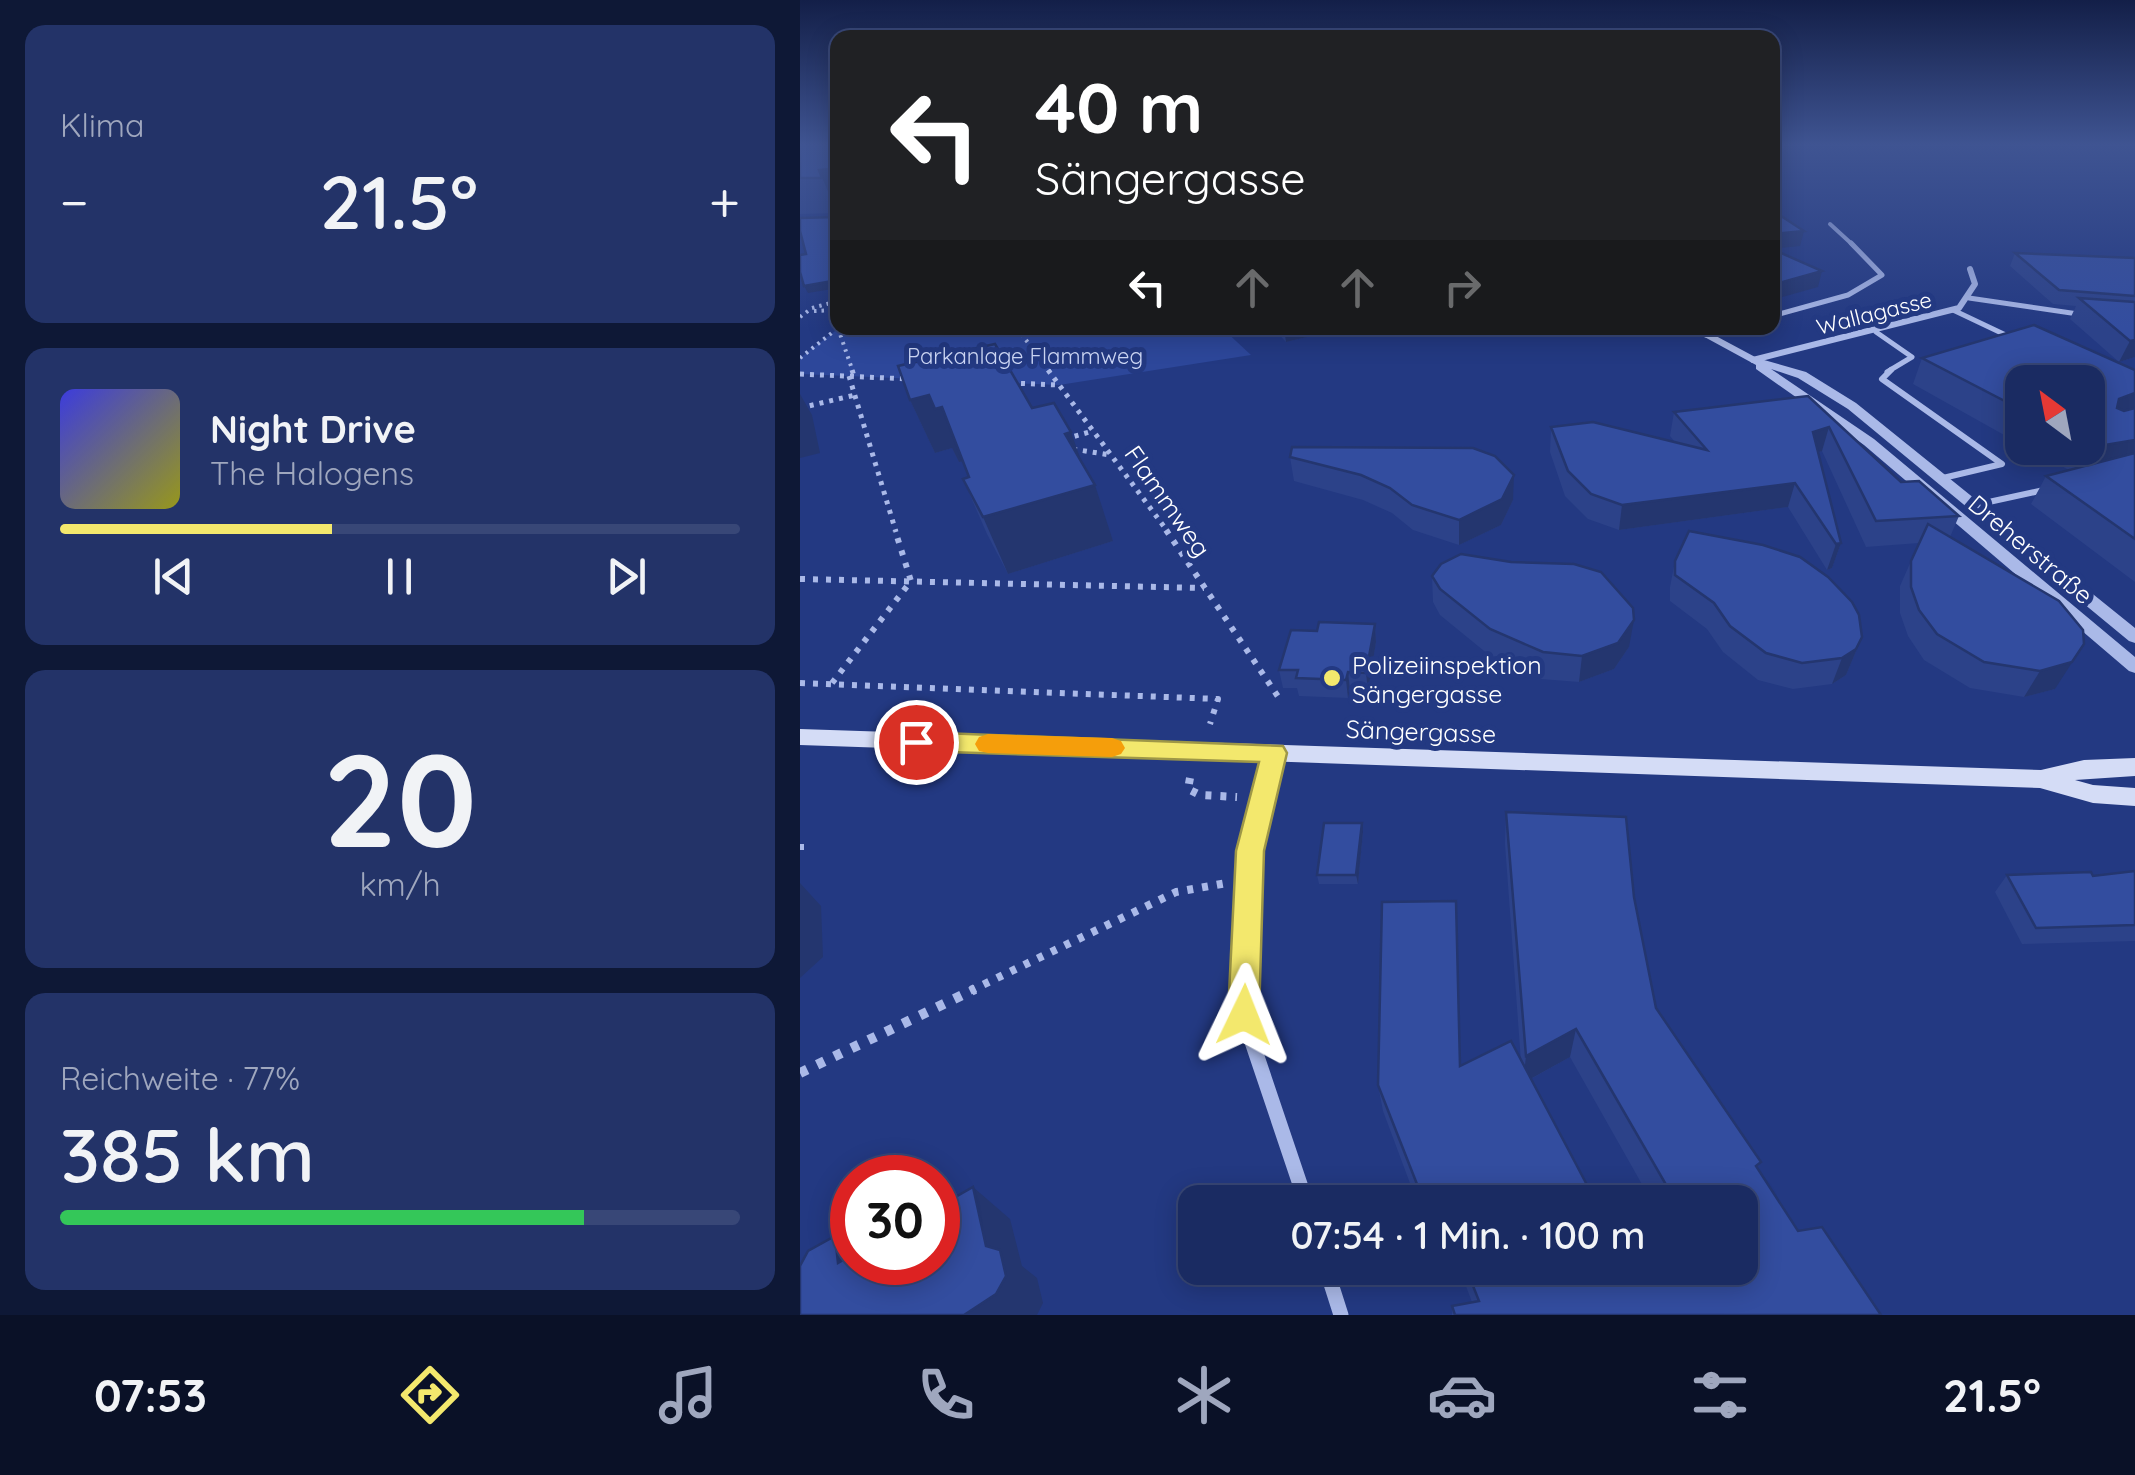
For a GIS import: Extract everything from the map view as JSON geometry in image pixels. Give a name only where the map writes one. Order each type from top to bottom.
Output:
[{"type":"main road","name":"Sängergasse","points":[[800,737],[2040,779],[2093,794],[2135,796]]},
{"type":"main road","name":"Sängergasse","points":[[2040,779],[2084,769],[2135,768]]},
{"type":"street","name":"Wallagasse","points":[[1752,360],[1953,310],[1969,298],[1974,284],[1970,269]]},
{"type":"street","name":"Dreherstraße","points":[[1708,335],[1752,360],[1778,382],[1870,442],[2135,667]]},
{"type":"street","name":"Dreherstraße","points":[[1752,360],[1802,376],[1852,406],[2135,637]]},
{"type":"street","points":[[1274,753],[1250,851],[1244,1015],[1300,1185]]},
{"type":"street","points":[[1331,1285],[1341,1315]]},
{"type":"lane","points":[[1780,314],[1848,295],[1882,276],[1880,269],[1830,224]]},
{"type":"lane","points":[[1969,298],[2083,314]]},
{"type":"lane","points":[[1953,310],[2023,343]]},
{"type":"lane","points":[[1876,332],[1912,357],[1881,376],[1882,379],[2002,464],[1943,478]]},
{"type":"lane","points":[[1975,504],[2048,489]]},
{"type":"path","points":[[800,317],[830,304]]},
{"type":"path","points":[[808,311],[830,310]]},
{"type":"path","points":[[800,358],[830,335]]},
{"type":"path","points":[[841,335],[910,581]]},
{"type":"path","name":"Flammweg","points":[[1022,335],[1112,456],[1281,701]]},
{"type":"path","points":[[800,374],[912,379]]},
{"type":"path","points":[[1005,382],[1059,385]]},
{"type":"path","points":[[800,408],[855,395]]},
{"type":"path","points":[[1093,431],[1063,443],[1112,456]]},
{"type":"path","points":[[800,579],[1205,588]]},
{"type":"path","points":[[831,684],[910,581]]},
{"type":"path","points":[[800,683],[1218,699]]},
{"type":"path","points":[[800,1073],[1176,892],[1249,879]]},
{"type":"green space","name":"Parkanlage Flammweg","points":[[830,335],[1230,335],[1251,355],[1059,385],[800,374],[800,358]]},
{"type":"building","points":[[1780,215],[1804,231],[1780,233]]},
{"type":"building","points":[[830,217],[830,281],[804,286],[800,255],[806,254],[800,218]]},
{"type":"building","points":[[1780,253],[1822,271],[1780,283]]},
{"type":"building","points":[[2015,253],[2135,258],[2135,296],[2059,290]]},
{"type":"building","points":[[2079,298],[2135,302],[2135,340],[2130,341]]},
{"type":"building","points":[[2034,325],[2135,370],[2135,393],[2119,399],[2117,408],[2135,408],[2135,440],[2105,445],[2105,365],[2005,365],[2005,401],[1922,358]]},
{"type":"building","points":[[995,344],[1032,408],[1054,403],[1071,432],[1065,434],[1095,485],[983,517],[963,479],[969,477],[942,407],[935,409],[929,395],[910,400],[898,366]]},
{"type":"building","points":[[1808,396],[1901,482],[1919,481],[1959,516],[1876,521],[1829,427],[1813,432],[1841,543],[1836,544],[1795,483],[1622,505],[1591,494],[1568,471],[1551,427],[1593,422],[1707,450],[1674,412]]},
{"type":"building","points":[[1292,447],[1473,448],[1495,456],[1514,475],[1502,499],[1459,520],[1412,505],[1390,488],[1361,475],[1290,457]]},
{"type":"building","points":[[2135,453],[2135,539],[2046,476],[2089,465],[2105,465],[2105,461]]},
{"type":"building","points":[[1928,524],[2059,601],[2083,630],[2084,644],[2072,662],[2040,671],[1984,662],[1937,634],[1919,610],[1911,587],[1911,561]]},
{"type":"building","points":[[1689,531],[1763,545],[1800,557],[1828,577],[1852,602],[1859,615],[1862,637],[1856,649],[1842,658],[1802,663],[1766,653],[1730,626],[1714,603],[1675,575],[1675,561]]},
{"type":"building","points":[[1461,554],[1511,562],[1574,564],[1601,572],[1633,608],[1634,620],[1618,643],[1582,656],[1543,652],[1490,629],[1440,589],[1432,576],[1441,564]]},
{"type":"building","points":[[1319,622],[1375,624],[1366,673],[1348,672],[1346,680],[1296,678],[1298,670],[1279,670],[1291,630],[1317,631]]},
{"type":"building","points":[[1506,812],[1626,817],[1634,897],[1656,1008],[1761,1162],[1756,1166],[1798,1231],[1822,1227],[1881,1315],[1455,1315],[1452,1306],[1479,1301],[1473,1285],[1758,1285],[1758,1185],[1666,1185],[1576,1029],[1526,1056]]},
{"type":"building","points":[[1324,823],[1362,823],[1356,875],[1317,875]]},
{"type":"building","points":[[2135,871],[2135,925],[2036,928],[2007,875],[2091,872],[2093,876]]},
{"type":"building","points":[[1456,901],[1460,1066],[1511,1041],[1587,1185],[1417,1185],[1378,1085],[1382,902]]},
{"type":"building","points":[[973,1187],[986,1246],[1000,1250],[1006,1276],[996,1294],[964,1315],[800,1315],[800,1266],[808,1251],[830,1239],[830,1285],[960,1285],[960,1194]]},
{"type":"slow traffic","points":[[988,744],[1112,748]]},
{"type":"place","name":"Polizeiinspektion Sängergasse","points":[[1332,678]]},
{"type":"route","points":[[916,742],[1274,753],[1250,851],[1244,1015]]}]
